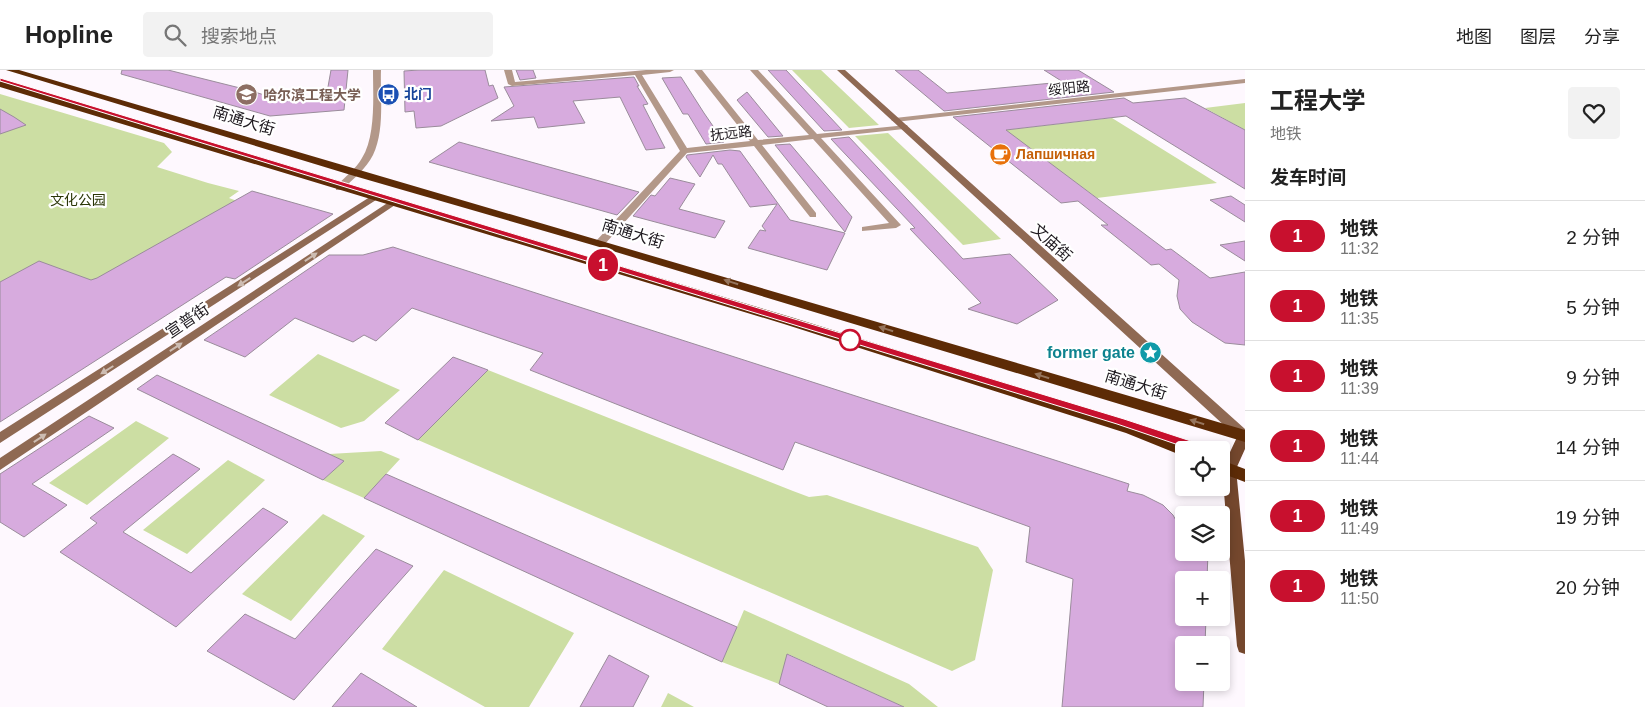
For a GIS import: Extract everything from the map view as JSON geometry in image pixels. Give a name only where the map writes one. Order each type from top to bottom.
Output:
[{"type":"highway","name":"南通大街","points":[[10,70],[355,173],[600,243],[1245,436]]},
{"type":"highway","points":[[0,84],[372,198],[818,330],[1132,429],[1175,446]]},
{"type":"highway","points":[[1230,469],[1245,476]]},
{"type":"main road","points":[[1230,459],[1245,436]]},
{"type":"main road","points":[[1228,496],[1245,646]]},
{"type":"street","points":[[339,188],[355,173],[369,155],[374,132],[377,70]]},
{"type":"street","points":[[508,70],[512,84],[670,70]]},
{"type":"street","points":[[698,70],[813,215]]},
{"type":"street","points":[[754,70],[896,225],[865,229]]},
{"type":"street","name":"文庙街","points":[[841,70],[1245,436]]},
{"type":"street","points":[[600,243],[684,151],[637,73]]},
{"type":"street","name":"绥阳路","points":[[895,120],[1245,81]]},
{"type":"street","name":"抚远路","points":[[684,151],[904,127]]},
{"type":"street","name":"宣普街","points":[[0,438],[372,198]]},
{"type":"street","name":"宣普街","points":[[0,465],[392,203]]},
{"type":"green space","points":[[792,70],[821,70],[879,125],[849,128]]},
{"type":"green space","name":"文化公园","points":[[0,94],[164,143],[172,152],[157,167],[239,191],[229,198],[237,201],[0,335]]},
{"type":"green space","points":[[1245,103],[1245,130],[1205,108]]},
{"type":"green space","points":[[1112,118],[1217,183],[1097,198],[1005,130]]},
{"type":"green space","points":[[888,133],[1001,239],[963,245],[855,136]]},
{"type":"green space","points":[[318,354],[400,390],[364,421],[341,428],[269,395]]},
{"type":"green space","points":[[488,370],[809,497],[827,495],[978,547],[993,570],[975,660],[952,671],[418,440]]},
{"type":"green space","points":[[136,421],[169,438],[87,505],[49,483]]},
{"type":"green space","points":[[381,451],[400,459],[364,498],[323,480],[344,461],[329,454]]},
{"type":"green space","points":[[228,460],[265,480],[187,554],[143,530]]},
{"type":"green space","points":[[323,514],[365,536],[291,621],[242,594]]},
{"type":"green space","points":[[444,570],[574,633],[529,707],[485,707],[382,649]]},
{"type":"green space","points":[[744,610],[909,684],[938,707],[904,707],[788,654],[779,684],[722,662]]},
{"type":"green space","points":[[668,693],[694,707],[661,707]]},
{"type":"building","points":[[122,70],[168,70],[284,101],[326,98],[331,70],[348,70],[344,110],[270,116],[121,74]]},
{"type":"building","points":[[485,70],[489,86],[493,85],[498,98],[441,126],[416,128],[414,111],[405,112],[404,71]]},
{"type":"building","points":[[516,70],[533,70],[536,78],[520,80]]},
{"type":"building","points":[[768,70],[786,70],[842,130],[824,131]]},
{"type":"building","points":[[895,70],[918,70],[947,93],[1063,82],[1044,70],[1078,70],[1114,92],[944,111]]},
{"type":"building","points":[[634,77],[648,104],[643,105],[665,148],[646,150],[620,97],[573,101],[585,123],[538,128],[534,117],[491,121],[514,106],[504,87]]},
{"type":"building","points":[[681,77],[724,142],[706,144],[688,114],[683,114],[662,78]]},
{"type":"building","points":[[747,92],[783,136],[768,137],[737,100]]},
{"type":"building","points":[[1124,98],[1133,103],[1185,98],[1245,130],[1245,189],[1126,116],[1006,130],[1166,250],[1171,249],[1210,278],[1245,272],[1245,345],[1225,343],[1192,322],[1180,309],[1177,296],[1179,280],[1159,264],[1151,265],[1101,225],[1108,225],[1078,201],[1061,203],[953,117]]},
{"type":"building","points":[[0,109],[14,117],[26,125],[0,134]]},
{"type":"building","points":[[849,137],[963,259],[1010,254],[1058,300],[1017,324],[968,309],[981,303],[910,229],[915,228],[831,139]]},
{"type":"building","points":[[459,142],[639,192],[617,215],[429,162]]},
{"type":"building","points":[[790,144],[852,217],[845,232],[775,145]]},
{"type":"building","points":[[730,150],[740,151],[790,220],[845,233],[827,270],[748,248],[760,230],[766,231],[762,226],[777,204],[750,207],[722,164],[718,164],[713,155],[700,177],[686,157],[687,155]]},
{"type":"building","points":[[670,178],[695,184],[679,209],[725,221],[715,238],[633,216],[651,195],[655,196]]},
{"type":"building","points":[[252,191],[333,214],[235,279],[226,277],[0,422],[0,282],[39,261],[91,280],[97,278]]},
{"type":"building","points":[[1231,196],[1245,205],[1245,222],[1210,200]]},
{"type":"building","points":[[1245,241],[1245,261],[1220,245]]},
{"type":"building","points":[[393,247],[1129,484],[1127,491],[1143,495],[1163,505],[1173,515],[1175,519],[1175,561],[1208,561],[1207,571],[1175,571],[1175,626],[1206,626],[1205,636],[1175,636],[1175,691],[1204,691],[1203,707],[1062,707],[1073,579],[1026,562],[1030,527],[795,442],[783,470],[530,370],[543,353],[412,308],[376,341],[364,335],[353,342],[295,318],[245,357],[204,340],[329,255],[363,255]]},
{"type":"building","points":[[453,357],[488,370],[418,440],[385,423]]},
{"type":"building","points":[[157,375],[344,461],[323,480],[137,389]]},
{"type":"building","points":[[89,416],[114,428],[32,484],[67,505],[24,537],[0,522],[0,474]]},
{"type":"building","points":[[173,454],[200,469],[123,532],[191,573],[263,508],[288,522],[176,627],[60,552],[97,523],[90,518]]},
{"type":"building","points":[[386,474],[737,627],[722,662],[364,498]]},
{"type":"building","points":[[376,549],[413,566],[294,700],[207,651],[245,614],[295,639]]},
{"type":"building","points":[[787,654],[904,707],[828,707],[779,684]]},
{"type":"building","points":[[609,655],[649,676],[633,707],[580,707]]},
{"type":"building","points":[[361,673],[417,707],[332,707]]},
{"type":"metro line","name":"1","points":[[0,80],[1121,421],[1180,441]]},
{"type":"place","name":"北门","points":[[388,94]]},
{"type":"place","name":"哈尔滨工程大学","points":[[247,95]]},
{"type":"place","name":"Лапшичная","points":[[1000,154]]},
{"type":"place","name":"former gate","points":[[1151,352]]}]
